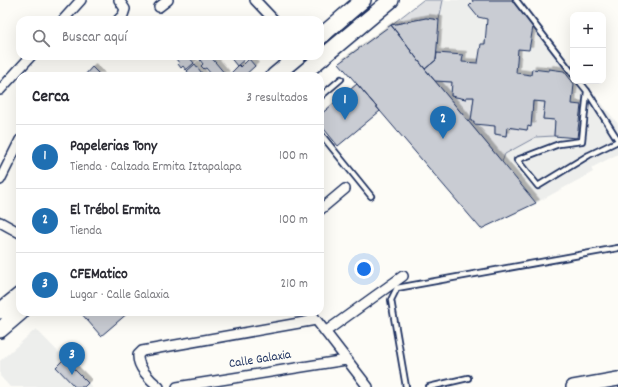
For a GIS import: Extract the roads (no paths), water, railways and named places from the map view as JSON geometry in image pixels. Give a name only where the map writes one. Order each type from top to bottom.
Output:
[{"type":"main road","points":[[324,34],[363,0]]},
{"type":"main road","points":[[324,56],[391,0]]},
{"type":"main road","points":[[279,72],[293,60]]},
{"type":"main road","points":[[305,72],[319,60]]},
{"type":"main road","points":[[0,311],[16,298]]},
{"type":"main road","points":[[0,330],[16,316]]},
{"type":"main road","points":[[574,387],[618,379]]},
{"type":"street","points":[[67,16],[81,0]]},
{"type":"street","points":[[119,0],[125,9],[122,16]]},
{"type":"street","points":[[159,7],[168,0]]},
{"type":"street","points":[[255,0],[270,16]]},
{"type":"street","points":[[20,72],[28,60]]},
{"type":"street","points":[[0,90],[16,78]]},
{"type":"street","points":[[0,180],[16,148]]},
{"type":"street","points":[[324,207],[345,189]]},
{"type":"street","points":[[0,222],[16,231]]},
{"type":"street","points":[[325,332],[403,276]]},
{"type":"street","points":[[313,316],[368,387]]},
{"type":"street","points":[[160,387],[149,379],[138,361],[138,355],[142,351],[316,320]]},
{"type":"street","name":"Calle Galaxia","points":[[177,387],[346,360]]},
{"type":"lane","points":[[516,0],[570,70]]},
{"type":"lane","points":[[324,93],[341,79]]},
{"type":"lane","points":[[581,84],[587,92],[618,141],[538,186],[517,160],[559,144],[582,141],[587,92]]},
{"type":"lane","points":[[324,138],[371,196]]},
{"type":"lane","points":[[406,387],[391,300],[397,288],[618,248]]},
{"type":"lane","points":[[429,387],[468,378]]},
{"type":"place","name":"Papelerias Tony","points":[[345,120]]},
{"type":"place","name":"El Trébol Ermita","points":[[443,139]]},
{"type":"place","name":"CFEMatico","points":[[72,375]]}]
